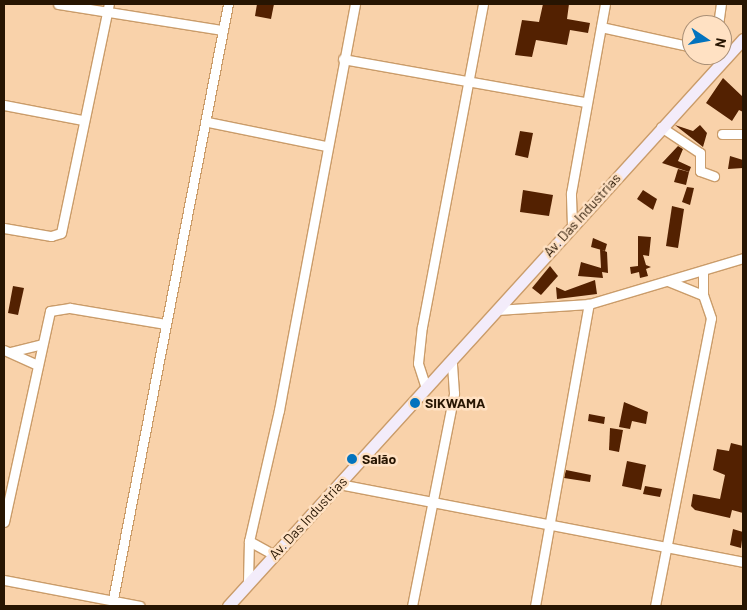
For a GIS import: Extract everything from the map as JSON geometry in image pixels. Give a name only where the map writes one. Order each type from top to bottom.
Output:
[{"type":"main road","name":"Av. Das Industrias","points":[[732,49],[743,39]]},
{"type":"main road","name":"Av. Das Industrias","points":[[228,606],[248,581],[452,361],[716,65]]},
{"type":"street","points":[[58,4],[108,8],[223,30]]},
{"type":"street","points":[[113,600],[166,324],[208,122],[228,4]]},
{"type":"street","points":[[248,581],[249,541],[279,410],[326,146],[355,4]]},
{"type":"street","points":[[424,391],[418,363],[422,327],[483,4]]},
{"type":"street","points":[[572,226],[571,193],[585,102],[605,4]]},
{"type":"street","points":[[4,228],[51,236],[62,233],[82,120],[108,8]]},
{"type":"street","points":[[600,27],[682,46]]},
{"type":"street","points":[[343,59],[468,83],[585,102]]},
{"type":"street","points":[[4,105],[82,120]]},
{"type":"street","points":[[208,122],[326,146]]},
{"type":"street","points":[[661,127],[700,154],[700,170],[714,176]]},
{"type":"street","points":[[722,134],[743,134]]},
{"type":"street","points":[[497,310],[588,304],[703,272],[743,258]]},
{"type":"street","points":[[655,606],[711,318],[703,295],[703,272]]},
{"type":"street","points":[[668,281],[703,295]]},
{"type":"street","points":[[535,606],[551,524],[588,304]]},
{"type":"street","points":[[4,522],[50,312],[56,307],[166,324]]},
{"type":"street","points":[[7,351],[42,344]]},
{"type":"street","points":[[7,351],[38,364]]},
{"type":"street","points":[[412,606],[454,393],[452,361]]},
{"type":"street","points":[[339,484],[433,500],[743,562]]},
{"type":"street","points":[[249,541],[274,555]]},
{"type":"street","points":[[4,580],[101,602],[113,600],[140,606]]},
{"type":"building","points":[[257,4],[274,4],[271,19],[255,16]]},
{"type":"building","points":[[543,4],[569,4],[567,19],[590,23],[588,33],[570,30],[567,45],[536,40],[532,57],[515,55],[522,20],[539,22]]},
{"type":"building","points":[[723,78],[743,97],[743,112],[739,110],[732,121],[706,103]]},
{"type":"building","points":[[675,125],[693,131],[700,125],[707,133],[703,147]]},
{"type":"building","points":[[520,131],[533,133],[528,158],[515,155]]},
{"type":"building","points":[[678,146],[683,149],[678,161],[691,167],[689,172],[662,163]]},
{"type":"building","points":[[730,156],[743,160],[743,168],[728,169]]},
{"type":"building","points":[[678,169],[689,172],[686,185],[674,182]]},
{"type":"building","points":[[687,187],[694,188],[690,205],[682,202]]},
{"type":"building","points":[[523,190],[553,195],[549,216],[520,212]]},
{"type":"building","points":[[643,190],[657,199],[653,210],[637,199]]},
{"type":"building","points":[[672,206],[684,209],[678,248],[666,246]]},
{"type":"building","points":[[638,236],[651,237],[649,256],[643,255],[646,265],[651,267],[646,269],[648,276],[640,278],[639,272],[631,274],[630,267],[638,266]]},
{"type":"building","points":[[593,238],[607,244],[605,251],[591,247]]},
{"type":"building","points":[[600,249],[607,252],[608,273],[602,272],[603,278],[578,276],[581,262],[601,268]]},
{"type":"building","points":[[550,266],[558,276],[541,295],[532,288]]},
{"type":"building","points":[[595,280],[597,294],[557,299],[556,287],[565,291]]},
{"type":"building","points":[[13,286],[24,288],[18,315],[8,313]]},
{"type":"building","points":[[624,402],[648,412],[646,424],[632,421],[630,429],[619,427]]},
{"type":"building","points":[[589,414],[605,417],[604,424],[588,421]]},
{"type":"building","points":[[610,428],[623,430],[619,452],[609,450]]},
{"type":"building","points":[[731,443],[743,446],[743,513],[732,510],[730,518],[695,510],[691,506],[693,494],[720,499],[725,475],[713,470],[717,449],[729,451]]},
{"type":"building","points":[[627,461],[646,465],[641,490],[622,486]]},
{"type":"building","points":[[566,470],[591,475],[590,482],[564,478]]},
{"type":"building","points":[[645,486],[662,489],[660,497],[643,494]]},
{"type":"building","points":[[733,529],[743,532],[741,548],[730,545]]},
{"type":"place","name":"SIKWAMA","points":[[415,403]]},
{"type":"place","name":"Salão","points":[[352,459]]}]
